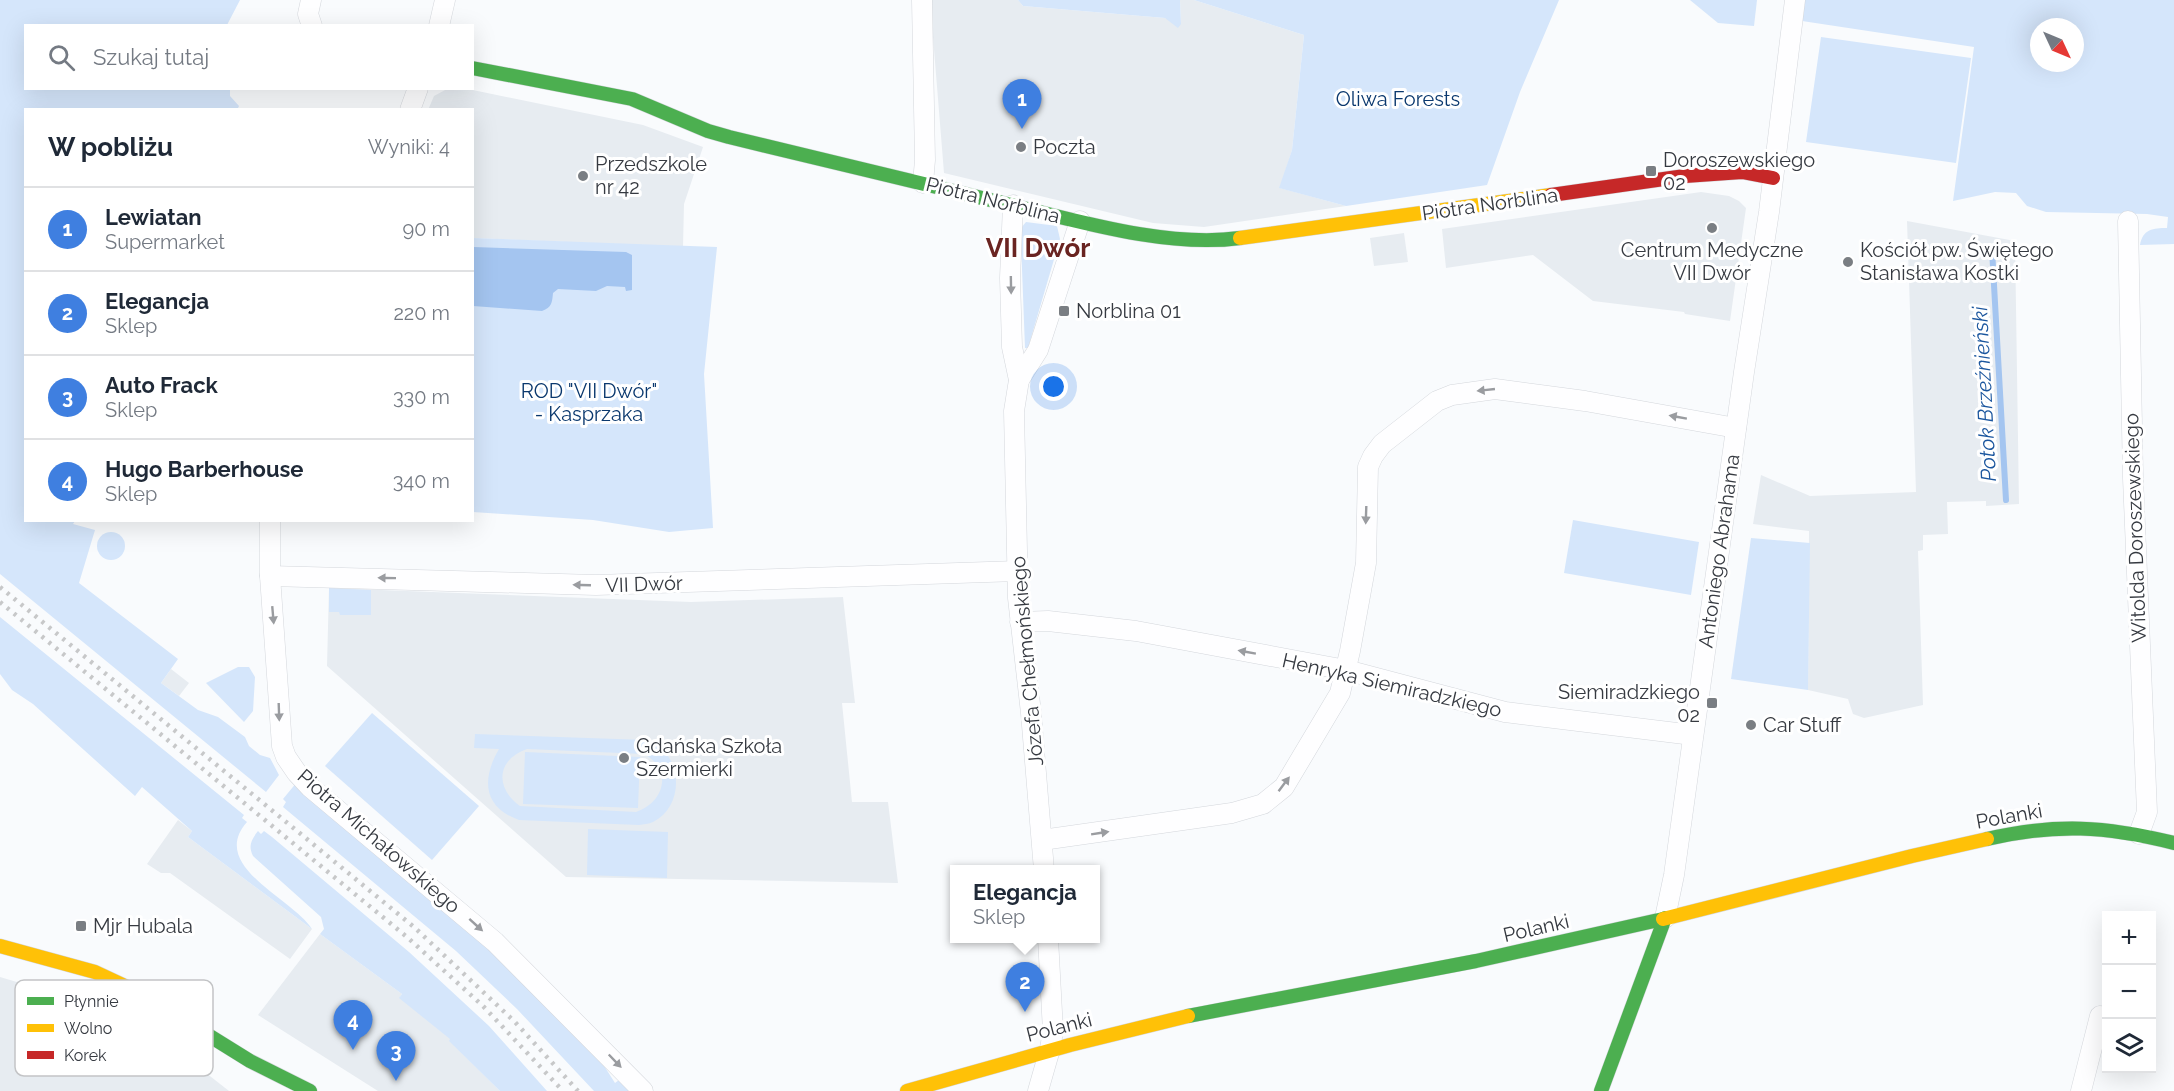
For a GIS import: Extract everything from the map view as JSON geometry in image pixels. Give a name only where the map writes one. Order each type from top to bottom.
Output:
[{"type":"street","points":[[439,24],[445,0]]},
{"type":"street","points":[[922,0],[925,160],[923,183]]},
{"type":"street","name":"Antoniego Abrahama","points":[[1601,1091],[1665,918],[1674,875],[1773,178],[1795,0]]},
{"type":"street","name":"Piotra Norblina","points":[[474,68],[632,99],[708,131],[729,137],[1080,221],[1206,241],[1685,177],[1742,172],[1773,178]]},
{"type":"street","points":[[411,108],[417,90]]},
{"type":"street","name":"Józefa Chełmońskiego","points":[[1013,205],[1012,347],[1019,380],[1014,411],[1020,622],[1031,713],[1044,865]]},
{"type":"street","name":"Józefa Chełmońskiego","points":[[1019,380],[1038,350],[1080,221]]},
{"type":"street","name":"Witolda Doroszewskiego","points":[[2128,221],[2133,478],[2147,812],[2139,834]]},
{"type":"street","points":[[1042,840],[1232,813],[1263,804],[1284,787],[1340,693],[1366,563],[1368,468],[1382,444],[1437,400],[1452,394],[1495,389],[1585,401],[1736,428]]},
{"type":"street","name":"Piotra Michałowskiego","points":[[270,522],[270,576],[282,746],[286,757],[310,787],[495,942],[643,1091]]},
{"type":"street","name":"VII Dwór","points":[[270,576],[596,585],[1018,571]]},
{"type":"street","name":"Henryka Siemiradzkiego","points":[[1020,622],[1048,621],[1136,631],[1346,670],[1505,712],[1693,735]]},
{"type":"street","name":"Polanki","points":[[907,1091],[1050,1049],[1236,1006],[1448,967],[1665,918],[1936,849],[2021,832],[2081,828],[2139,834],[2174,843]]},
{"type":"street","points":[[1038,1091],[1050,1049],[1053,1014],[1048,943]]},
{"type":"street","points":[[0,946],[95,972],[112,980]]},
{"type":"street","points":[[2081,1091],[2100,1016]]},
{"type":"street","points":[[213,1038],[250,1061],[310,1091]]},
{"type":"street","points":[[250,1061],[278,1091]]},
{"type":"shaded area","points":[[930,0],[1018,0],[1023,6],[1165,18],[1181,24],[1180,0],[1194,0],[1304,35],[1292,150],[1280,188],[1346,206],[1204,227],[1153,223],[944,173]]},
{"type":"shaded area","name":"Przedszkole nr 42","points":[[445,90],[473,90],[643,125],[703,147],[684,204],[683,247],[474,238],[474,108],[429,108],[434,96]]},
{"type":"shaded area","points":[[1701,192],[1729,196],[1746,208],[1730,321],[1684,312],[1593,301],[1533,255],[1446,268],[1442,229]]},
{"type":"shaded area","points":[[1907,221],[2015,241],[2019,504],[1986,506],[1986,501],[1947,502],[1948,534],[1923,535],[1923,550],[1918,551],[1923,705],[1864,718],[1853,714],[1848,699],[1808,690],[1809,531],[1753,524],[1761,475],[1810,496],[1916,492]]},
{"type":"shaded area","points":[[1404,233],[1408,262],[1374,266],[1370,238]]},
{"type":"shaded area","name":"Gdańska Szkoła Szermierki","points":[[329,588],[691,602],[843,597],[855,703],[842,703],[852,802],[888,802],[898,883],[566,877],[327,666]]},
{"type":"shaded area","points":[[171,669],[189,683],[179,696],[161,683]]},
{"type":"shaded area","points":[[178,820],[192,831],[188,837],[312,929],[290,959],[170,873],[161,873],[147,864]]},
{"type":"shaded area","points":[[320,934],[402,994],[400,997],[451,1039],[450,1041],[500,1091],[378,1091],[258,1015]]},
{"type":"shaded area","points":[[0,977],[15,981],[15,1076],[210,1076],[229,1091],[0,1091]]},
{"type":"green space","points":[[0,0],[240,0],[228,24],[24,24],[24,90],[230,90],[230,96],[239,106],[238,108],[24,108],[24,522],[74,522],[73,524],[95,530],[79,583],[178,659],[161,683],[198,710],[218,717],[245,737],[249,746],[260,755],[270,758],[279,775],[266,792],[0,574]]},
{"type":"green space","points":[[1018,0],[1180,0],[1181,24],[1178,28],[1165,18],[1023,6]]},
{"type":"green space","name":"Oliwa Forests","points":[[1194,0],[1559,0],[1520,92],[1487,185],[1346,206],[1279,188],[1292,150],[1304,35]]},
{"type":"green space","points":[[1690,0],[1757,0],[1754,26],[1718,23]]},
{"type":"green space","points":[[1805,0],[2174,0],[2174,244],[2140,245],[2141,240],[2149,231],[2167,228],[2168,217],[2147,214],[2046,212],[2027,206],[2016,193],[1995,192],[1953,201],[1974,47],[1802,21]]},
{"type":"green space","points":[[1821,37],[1971,58],[1956,163],[1806,142]]},
{"type":"green space","points":[[1026,222],[1057,226],[1060,239],[1028,348],[1025,348],[1021,242],[1021,228]]},
{"type":"green space","name":"ROD \"VII Dwór\" - Kasprzaka","points":[[474,238],[717,247],[704,374],[713,528],[669,532],[593,520],[474,512]]},
{"type":"green space","points":[[1573,520],[1699,542],[1691,595],[1564,573]]},
{"type":"green space","points":[[111,532],[121,536],[125,546],[121,556],[111,560],[101,556],[97,546],[101,536]]},
{"type":"green space","points":[[1751,538],[1810,543],[1808,690],[1731,679]]},
{"type":"green space","points":[[329,588],[371,590],[371,615],[340,615],[339,612],[329,612]]},
{"type":"green space","points":[[0,617],[244,815],[242,818],[247,822],[238,838],[238,853],[245,867],[257,880],[302,917],[312,929],[188,837],[192,831],[142,787],[135,796],[33,704],[12,690],[0,674]]},
{"type":"green space","points":[[238,667],[249,667],[255,677],[253,711],[244,722],[206,683]]},
{"type":"green space","points":[[372,713],[479,806],[432,860],[325,766]]},
{"type":"green space","points":[[475,734],[646,740],[661,748],[671,761],[676,790],[668,809],[662,816],[648,824],[519,820],[498,808],[489,790],[490,770],[499,749],[474,748]],"holes":[[[527,749],[644,754],[659,768],[662,785],[654,801],[636,812],[520,806],[506,791],[503,783],[505,767],[509,760]]]},
{"type":"green space","points":[[525,752],[640,757],[638,808],[523,804]]},
{"type":"green space","points":[[297,782],[465,923],[594,1050],[615,1083],[623,1077],[636,1091],[594,1091],[517,1009],[456,951],[283,807],[286,802],[283,799]]},
{"type":"green space","points":[[588,829],[668,832],[667,878],[587,875]]},
{"type":"green space","points":[[258,831],[261,834],[264,831],[272,837],[409,952],[489,1026],[547,1091],[500,1091],[449,1041],[450,1039],[399,998],[402,994],[320,934],[324,929],[321,917],[253,856],[251,843]]},
{"type":"water","points":[[474,247],[626,252],[632,255],[632,290],[626,291],[625,287],[607,286],[596,291],[558,289],[553,293],[550,306],[542,311],[474,306]]},
{"type":"waterway","name":"Potok Brzeźnieński","points":[[1992,249],[2006,500]]},
{"type":"railway","points":[[0,587],[414,927],[515,1022],[578,1091]]},
{"type":"railway","points":[[0,602],[407,937],[483,1006],[563,1091]]},
{"type":"traffic: fast","points":[[474,68],[632,99],[708,131],[729,137],[1093,225],[1183,239],[1240,238]]},
{"type":"traffic: fast","points":[[1987,839],[2036,830],[2081,829],[2126,833],[2174,843]]},
{"type":"traffic: fast","points":[[1601,1091],[1665,918]]},
{"type":"traffic: fast","points":[[1188,1016],[1476,961],[1663,919]]},
{"type":"traffic: fast","points":[[213,1038],[250,1061],[310,1091]]},
{"type":"traffic: slow","points":[[1240,238],[1551,195]]},
{"type":"traffic: slow","points":[[1663,919],[1987,839]]},
{"type":"traffic: slow","points":[[0,946],[95,972],[112,980]]},
{"type":"traffic: slow","points":[[907,1091],[1070,1045],[1188,1016]]},
{"type":"traffic: jam","points":[[1551,195],[1685,176],[1742,172],[1773,178]]},
{"type":"place","name":"Lewiatan","points":[[1022,129]]},
{"type":"place","name":"Poczta","points":[[1021,147]]},
{"type":"place","name":"Doroszewskiego 02","points":[[1651,171]]},
{"type":"place","name":"Przedszkole nr 42","points":[[583,176]]},
{"type":"place","name":"Centrum Medyczne VII Dwór","points":[[1712,228]]},
{"type":"place","name":"Kościół pw. Świętego Stanisława Kostki","points":[[1848,262]]},
{"type":"place","name":"Norblina 01","points":[[1064,311]]},
{"type":"place","name":"Siemiradzkiego 02","points":[[1712,703]]},
{"type":"place","name":"Car Stuff","points":[[1751,725]]},
{"type":"place","name":"Gdańska Szkoła Szermierki","points":[[624,758]]},
{"type":"place","name":"Mjr Hubala","points":[[81,926]]},
{"type":"place","name":"Elegancja","points":[[1025,1012]]},
{"type":"place","name":"Hugo Barberhouse","points":[[353,1050]]},
{"type":"place","name":"Auto Frack","points":[[396,1081]]},
{"type":"district","name":"VII Dwór","points":[[1038,248]]}]
